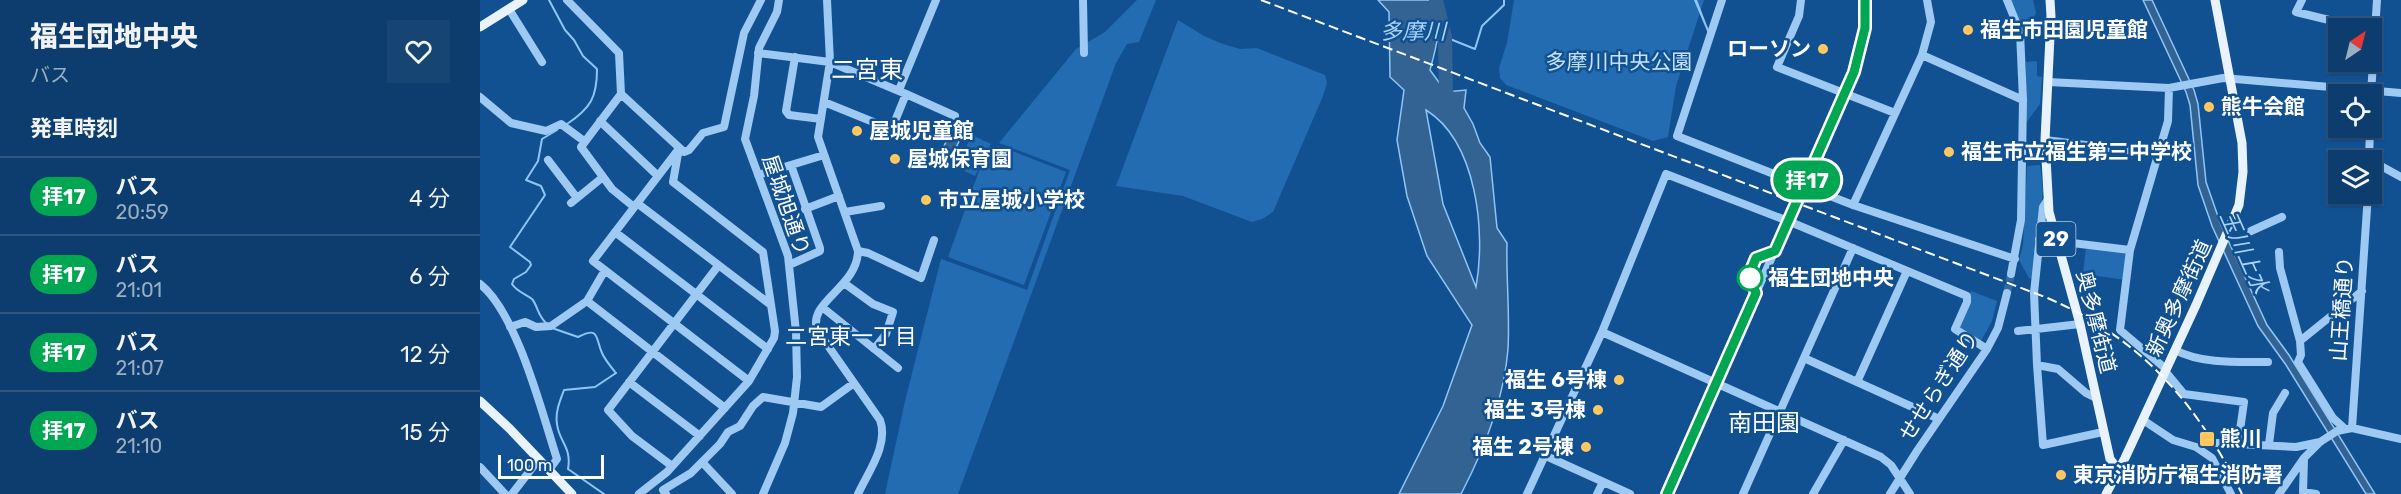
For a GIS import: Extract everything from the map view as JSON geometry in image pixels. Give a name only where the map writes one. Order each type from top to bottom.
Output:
[{"type":"main road","name":"奥多摩街道","points":[[2050,0],[2045,140],[2049,212],[2080,324],[2110,459],[2118,470]]},
{"type":"main road","name":"新奥多摩街道","points":[[2108,491],[2221,250],[2239,205],[2243,172],[2242,143],[2215,0]]},
{"type":"main road","points":[[480,27],[515,4]]},
{"type":"main road","points":[[480,401],[572,494]]},
{"type":"main road","points":[[2108,491],[2110,459]]},
{"type":"street","points":[[567,0],[619,53],[621,94],[581,147],[612,189],[771,305]]},
{"type":"street","points":[[621,94],[684,152],[689,150],[703,133],[724,127],[744,33],[762,0]]},
{"type":"street","name":"屋城旭通り","points":[[763,494],[785,443],[795,402],[797,348],[789,265],[745,138],[754,96],[758,53],[777,12],[779,0]]},
{"type":"street","points":[[827,0],[830,62],[818,138],[858,251],[856,267],[816,316],[816,328],[880,420],[884,435],[859,493]]},
{"type":"street","points":[[824,102],[888,128],[892,126],[936,0]]},
{"type":"street","points":[[1083,0],[1084,53]]},
{"type":"street","points":[[1722,0],[1677,136],[1853,205],[2015,259]]},
{"type":"street","points":[[1801,0],[1799,16],[1777,67],[1895,113]]},
{"type":"street","points":[[1667,494],[1844,93],[1863,43],[1865,0]]},
{"type":"street","points":[[1853,205],[1922,55],[1931,22],[1927,0]]},
{"type":"street","points":[[2007,0],[2020,32],[2023,100],[2021,220],[2011,274]]},
{"type":"street","points":[[2302,0],[2296,12],[2328,20]]},
{"type":"street","points":[[2375,18],[2377,0]]},
{"type":"street","points":[[515,4],[542,62]]},
{"type":"street","points":[[758,53],[830,62],[955,116]]},
{"type":"street","points":[[1922,55],[2023,100]]},
{"type":"street","points":[[795,57],[786,111],[789,115],[821,119]]},
{"type":"street","points":[[2048,82],[2169,88],[2217,79],[2230,79],[2328,88]]},
{"type":"street","points":[[2169,88],[2168,120],[2130,250],[2120,330],[2166,370],[2184,394],[2244,402],[2238,444]]},
{"type":"street","points":[[2382,92],[2401,93]]},
{"type":"street","points":[[480,97],[511,123],[546,131],[565,127],[584,141]]},
{"type":"street","points":[[600,121],[660,174],[763,252],[775,331],[750,381],[672,466],[639,494]]},
{"type":"street","points":[[2045,140],[2159,154]]},
{"type":"street","points":[[679,148],[594,261],[750,381]]},
{"type":"street","points":[[673,182],[679,148]]},
{"type":"street","points":[[758,175],[824,155]]},
{"type":"street","points":[[548,160],[574,201],[603,177]]},
{"type":"street","points":[[789,265],[820,251],[791,165]]},
{"type":"street","points":[[2382,167],[2401,177]]},
{"type":"street","points":[[1527,494],[1602,332],[1666,174],[1788,221],[1967,296],[1967,302],[1955,329],[1987,350]]},
{"type":"street","points":[[805,209],[839,196]]},
{"type":"street","points":[[2048,199],[2043,207],[2034,293],[2043,445],[2103,432]]},
{"type":"street","name":"山王橋通り","points":[[2344,429],[2362,291],[2367,204]]},
{"type":"street","points":[[845,212],[881,206]]},
{"type":"street","points":[[2251,231],[2282,217]]},
{"type":"street","points":[[615,232],[768,349]]},
{"type":"street","points":[[2039,238],[2130,250]]},
{"type":"street","points":[[858,251],[868,253],[921,278],[934,240]]},
{"type":"street","points":[[1743,494],[1853,248]]},
{"type":"street","points":[[2279,252],[2280,268],[2300,341],[2301,355],[2298,362],[2333,418],[2344,429],[2401,439]]},
{"type":"street","points":[[672,466],[632,436],[608,410],[718,266]]},
{"type":"street","points":[[510,327],[525,322],[536,327],[548,326],[587,301],[605,270]]},
{"type":"street","points":[[1857,382],[1907,270]]},
{"type":"street","points":[[480,284],[493,297],[510,327],[530,377],[557,459],[549,470]]},
{"type":"street","points":[[844,284],[873,304],[893,312],[886,333],[874,349]]},
{"type":"street","points":[[2300,341],[2362,291]]},
{"type":"street","name":"せせらぎ通り","points":[[1890,494],[1987,350],[1998,328],[2007,293]]},
{"type":"street","points":[[587,301],[725,408]]},
{"type":"street","points":[[822,307],[898,368]]},
{"type":"street","points":[[2018,332],[2080,324]]},
{"type":"street","points":[[1602,332],[1881,457],[1891,465],[1910,494]]},
{"type":"street","points":[[2175,350],[2193,357],[2237,362],[2268,362]]},
{"type":"street","points":[[1804,358],[1939,419]]},
{"type":"street","points":[[2037,364],[2058,369],[2086,393],[2096,398]]},
{"type":"street","points":[[629,382],[700,436]]},
{"type":"street","points":[[666,494],[663,490],[691,473],[720,444],[728,432],[740,426],[753,405],[763,397],[821,406],[854,383]]},
{"type":"street","points":[[2269,444],[2273,413],[2285,393]]},
{"type":"street","points":[[2143,420],[2173,440],[2196,447],[2212,458],[2231,494]]},
{"type":"street","points":[[2217,443],[2296,447],[2323,440],[2344,429]]},
{"type":"street","points":[[1813,494],[1844,440]]},
{"type":"street","points":[[2279,494],[2304,459],[2323,440]]},
{"type":"street","points":[[1546,456],[1630,494]]},
{"type":"street","points":[[512,494],[539,459]]},
{"type":"street","points":[[2304,459],[2303,492],[2316,494]]},
{"type":"street","points":[[702,462],[732,494]]},
{"type":"street","points":[[480,467],[505,494]]},
{"type":"street","points":[[1597,494],[1603,482]]},
{"type":"green space","points":[[1137,0],[1156,0],[1139,42],[1127,44],[1116,63],[958,494],[885,494],[905,401],[941,259],[1027,290],[1070,170],[999,143],[1076,49],[1105,32]]},
{"type":"green space","name":"多摩川中央公園","points":[[1514,0],[1704,0],[1676,86],[1668,137],[1653,141],[1506,85],[1500,78],[1499,68],[1507,43]]},
{"type":"green space","points":[[2008,0],[2033,0],[2036,13],[2023,38]]},
{"type":"green space","points":[[1178,20],[1204,36],[1223,44],[1240,49],[1257,48],[1325,75],[1327,83],[1323,96],[1273,212],[1262,219],[1252,222],[1183,196],[1116,186]]},
{"type":"green space","points":[[2037,61],[2037,76],[2042,77],[2040,104],[2026,123],[2026,62]]},
{"type":"green space","points":[[972,135],[991,144],[975,176],[956,167]]},
{"type":"green space","points":[[999,146],[1066,172],[1024,285],[948,257],[979,171]]},
{"type":"green space","points":[[2040,165],[2043,190],[2033,279],[2029,278],[2019,260],[2023,245],[2027,166]]},
{"type":"green space","points":[[2086,247],[2126,253],[2126,280],[2083,274]]},
{"type":"green space","points":[[1971,291],[1997,301],[1992,321],[1981,341],[1957,325]]},
{"type":"water","points":[[1378,0],[1436,0],[1439,18],[1438,35],[1430,70],[1446,92],[1466,90],[1464,108],[1480,143],[1490,157],[1497,228],[1507,243],[1508,349],[1506,368],[1492,424],[1461,494],[1399,494],[1443,406],[1472,325],[1427,256],[1407,196],[1397,140],[1404,90],[1390,77],[1389,12]],"holes":[[[1426,110],[1443,125],[1457,143],[1474,190],[1480,241],[1476,287],[1443,204]]]},
{"type":"water","points":[[2143,0],[2152,0],[2194,90],[2198,104],[2206,182],[2221,225],[2267,325],[2289,355],[2375,494],[2366,494],[2286,365],[2258,326],[2212,226],[2198,185],[2190,105]]},
{"type":"water","points":[[954,126],[964,132],[952,155],[942,150]]},
{"type":"waterway","points":[[549,0],[565,30],[583,56],[597,69],[596,87],[591,101],[582,113],[567,124]]},
{"type":"waterway","name":"多摩川","points":[[1436,0],[1445,37],[1446,92],[1454,109]]},
{"type":"waterway","points":[[1445,37],[1475,49],[1482,26],[1504,5],[1504,0]]},
{"type":"waterway","points":[[1695,0],[1709,33]]},
{"type":"waterway","points":[[1696,0],[1708,31]]},
{"type":"waterway","points":[[547,324],[532,299],[512,284],[514,279],[526,272],[531,265],[510,247],[545,195],[541,186],[526,180],[538,161],[542,139],[557,130]]},
{"type":"waterway","points":[[552,328],[578,337],[590,333],[596,335],[603,356],[616,373],[595,387],[564,390],[557,415],[558,430],[567,450],[568,469],[604,494]]},
{"type":"tunnel","points":[[2007,293],[2011,274]]},
{"type":"railway","points":[[1261,0],[2045,297],[2079,313],[2110,332],[2162,376],[2206,430],[2242,494]]},
{"type":"bus line","name":"拝17","points":[[1667,494],[1756,293],[1749,275],[1756,258],[1775,251],[1854,72],[1863,43],[1865,0]]},
{"type":"place","name":"福生市田園児童館","points":[[1968,30]]},
{"type":"place","name":"ローソン","points":[[1823,49]]},
{"type":"place","name":"熊牛会館","points":[[2209,107]]},
{"type":"place","name":"屋城児童館","points":[[857,131]]},
{"type":"place","name":"福生市立福生第三中学校","points":[[1949,152]]},
{"type":"place","name":"屋城保育園","points":[[895,159]]},
{"type":"place","name":"市立屋城小学校","points":[[926,200]]},
{"type":"place","name":"福生団地中央","points":[[1750,278]]},
{"type":"place","name":"福生 6号棟","points":[[1619,380]]},
{"type":"place","name":"福生 3号棟","points":[[1598,410]]},
{"type":"place","name":"熊川","points":[[2207,439]]},
{"type":"place","name":"福生 2号棟","points":[[1586,447]]},
{"type":"place","name":"東京消防庁福生消防署","points":[[2061,475]]},
{"type":"district","name":"二宮東","points":[[867,70]]},
{"type":"district","name":"二宮東一丁目","points":[[851,336]]},
{"type":"district","name":"南田園","points":[[1764,423]]},
{"type":"water label","name":"玉川上水","points":[[2245,252]]}]
